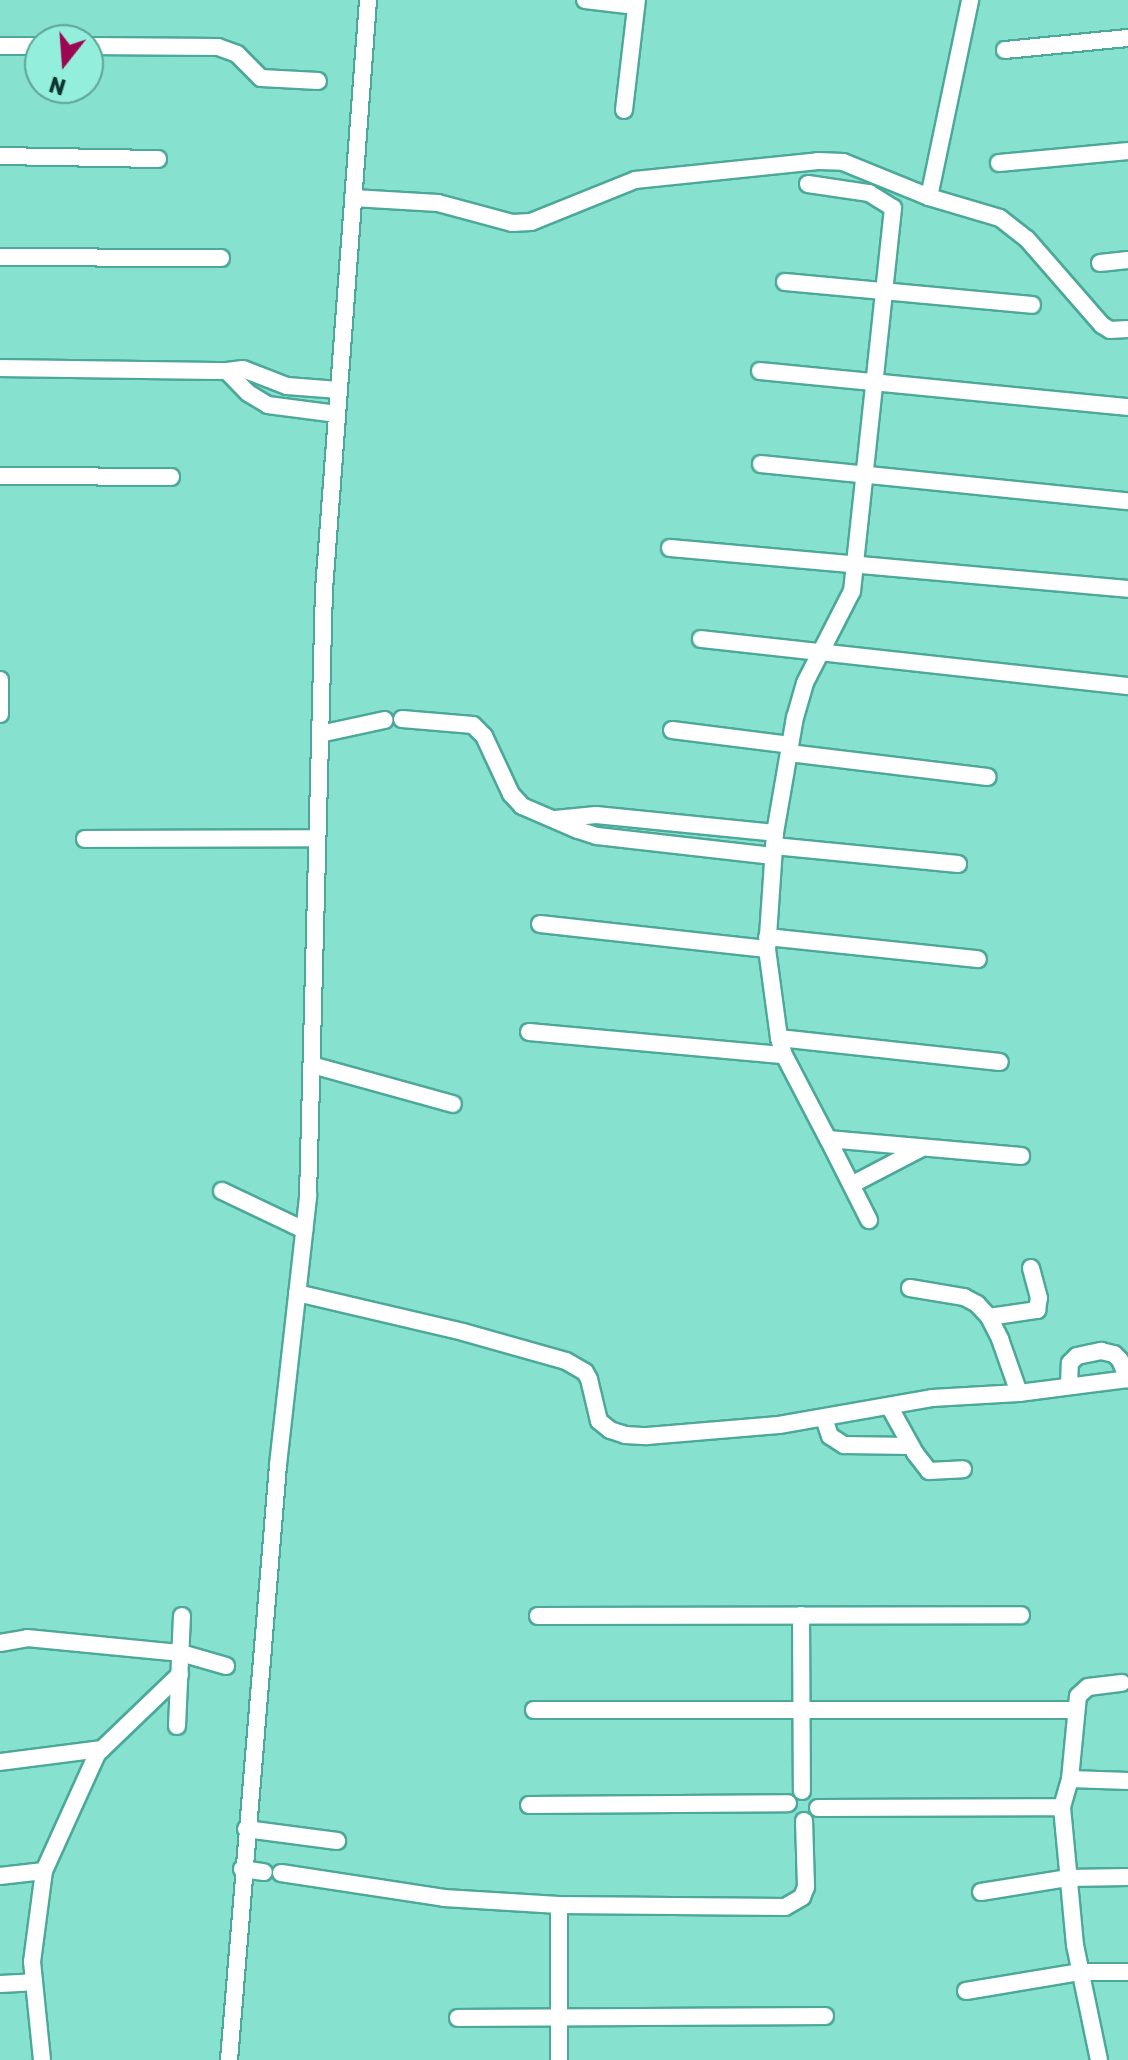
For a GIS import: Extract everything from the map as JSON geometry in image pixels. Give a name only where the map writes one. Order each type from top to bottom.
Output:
[{"type":"street","points":[[229,2060],[242,1869],[304,1230],[312,1065],[324,590],[368,0]]},
{"type":"street","points":[[585,0],[637,3],[624,110]]},
{"type":"street","points":[[929,197],[970,0]]},
{"type":"street","points":[[1005,50],[1128,38]]},
{"type":"street","points":[[0,46],[24,46]]},
{"type":"street","points":[[104,46],[218,47],[237,54],[261,78],[318,81]]},
{"type":"street","points":[[999,163],[1128,151]]},
{"type":"street","points":[[0,156],[158,159]]},
{"type":"street","points":[[353,198],[438,203],[512,223],[531,222],[635,180],[818,161],[843,162],[929,197],[1000,218],[1014,227],[1102,325],[1110,330],[1128,329]]},
{"type":"street","points":[[808,184],[869,193],[893,208],[856,565],[848,602],[805,683],[774,845],[767,943],[784,1055],[869,1220]]},
{"type":"street","points":[[0,257],[221,258]]},
{"type":"street","points":[[1100,263],[1128,260]]},
{"type":"street","points":[[785,282],[1032,305]]},
{"type":"street","points":[[0,357],[0,371],[243,369],[287,386],[339,390]]},
{"type":"street","points":[[227,371],[248,393],[268,405],[337,414]]},
{"type":"street","points":[[760,371],[1128,407]]},
{"type":"street","points":[[761,464],[1128,501]]},
{"type":"street","points":[[0,476],[171,477]]},
{"type":"street","points":[[670,548],[1128,589]]},
{"type":"street","points":[[701,639],[1128,686]]},
{"type":"street","points":[[0,680],[0,714]]},
{"type":"street","points":[[320,734],[394,719],[473,725],[484,736],[511,794],[522,806],[597,836],[649,842],[774,845],[958,864]]},
{"type":"street","points":[[672,730],[988,777]]},
{"type":"street","points":[[555,819],[596,815],[650,821],[774,845]]},
{"type":"street","points":[[649,842],[650,821]]},
{"type":"street","points":[[85,839],[317,838]]},
{"type":"street","points":[[540,924],[978,959]]},
{"type":"street","points":[[529,1032],[784,1055]]},
{"type":"street","points":[[779,1038],[1000,1062]]},
{"type":"street","points":[[312,1065],[453,1104]]},
{"type":"street","points":[[828,1139],[1021,1156]]},
{"type":"street","points":[[853,1184],[924,1147]]},
{"type":"street","points":[[222,1191],[304,1230]]},
{"type":"street","points":[[989,1317],[1037,1310],[1039,1298],[1031,1268]]},
{"type":"street","points":[[910,1288],[964,1297],[977,1304],[989,1317],[1019,1393]]},
{"type":"street","points":[[297,1293],[463,1332],[566,1361],[585,1372],[599,1421],[610,1430],[625,1435],[706,1431],[824,1418],[932,1398],[1019,1393],[1128,1379],[1120,1360],[1101,1351],[1077,1356],[1070,1363],[1069,1386]]},
{"type":"street","points":[[889,1406],[929,1471],[963,1469]]},
{"type":"street","points":[[824,1418],[830,1436],[844,1445],[911,1446]]},
{"type":"street","points":[[801,1615],[802,1791]]},
{"type":"street","points":[[538,1616],[1021,1615]]},
{"type":"street","points":[[177,1726],[182,1616]]},
{"type":"street","points":[[0,1643],[27,1638],[181,1653],[226,1666]]},
{"type":"street","points":[[42,2060],[32,1962],[44,1871],[102,1749],[180,1674]]},
{"type":"street","points":[[1099,2060],[1080,1972],[1067,1878],[1062,1807],[1070,1779],[1076,1710],[1082,1690],[1122,1683]]},
{"type":"street","points":[[534,1710],[1076,1710]]},
{"type":"street","points":[[0,1762],[102,1749]]},
{"type":"street","points":[[1070,1779],[1128,1781]]},
{"type":"street","points":[[802,1791],[814,1796],[818,1808],[810,1819],[804,1821],[792,1816],[788,1803],[795,1792],[802,1791]]},
{"type":"street","points":[[529,1805],[788,1803]]},
{"type":"street","points":[[818,1808],[1062,1807]]},
{"type":"street","points":[[242,1869],[444,1898],[559,1905],[785,1907],[802,1897],[806,1887],[804,1821]]},
{"type":"street","points":[[246,1829],[337,1841]]},
{"type":"street","points":[[0,1876],[44,1871]]},
{"type":"street","points":[[981,1892],[1067,1878],[1128,1877]]},
{"type":"street","points":[[559,1905],[559,2060]]},
{"type":"street","points":[[966,1991],[1080,1972],[1128,1972]]},
{"type":"street","points":[[0,1984],[34,1982]]},
{"type":"street","points":[[458,2018],[825,2016]]}]
